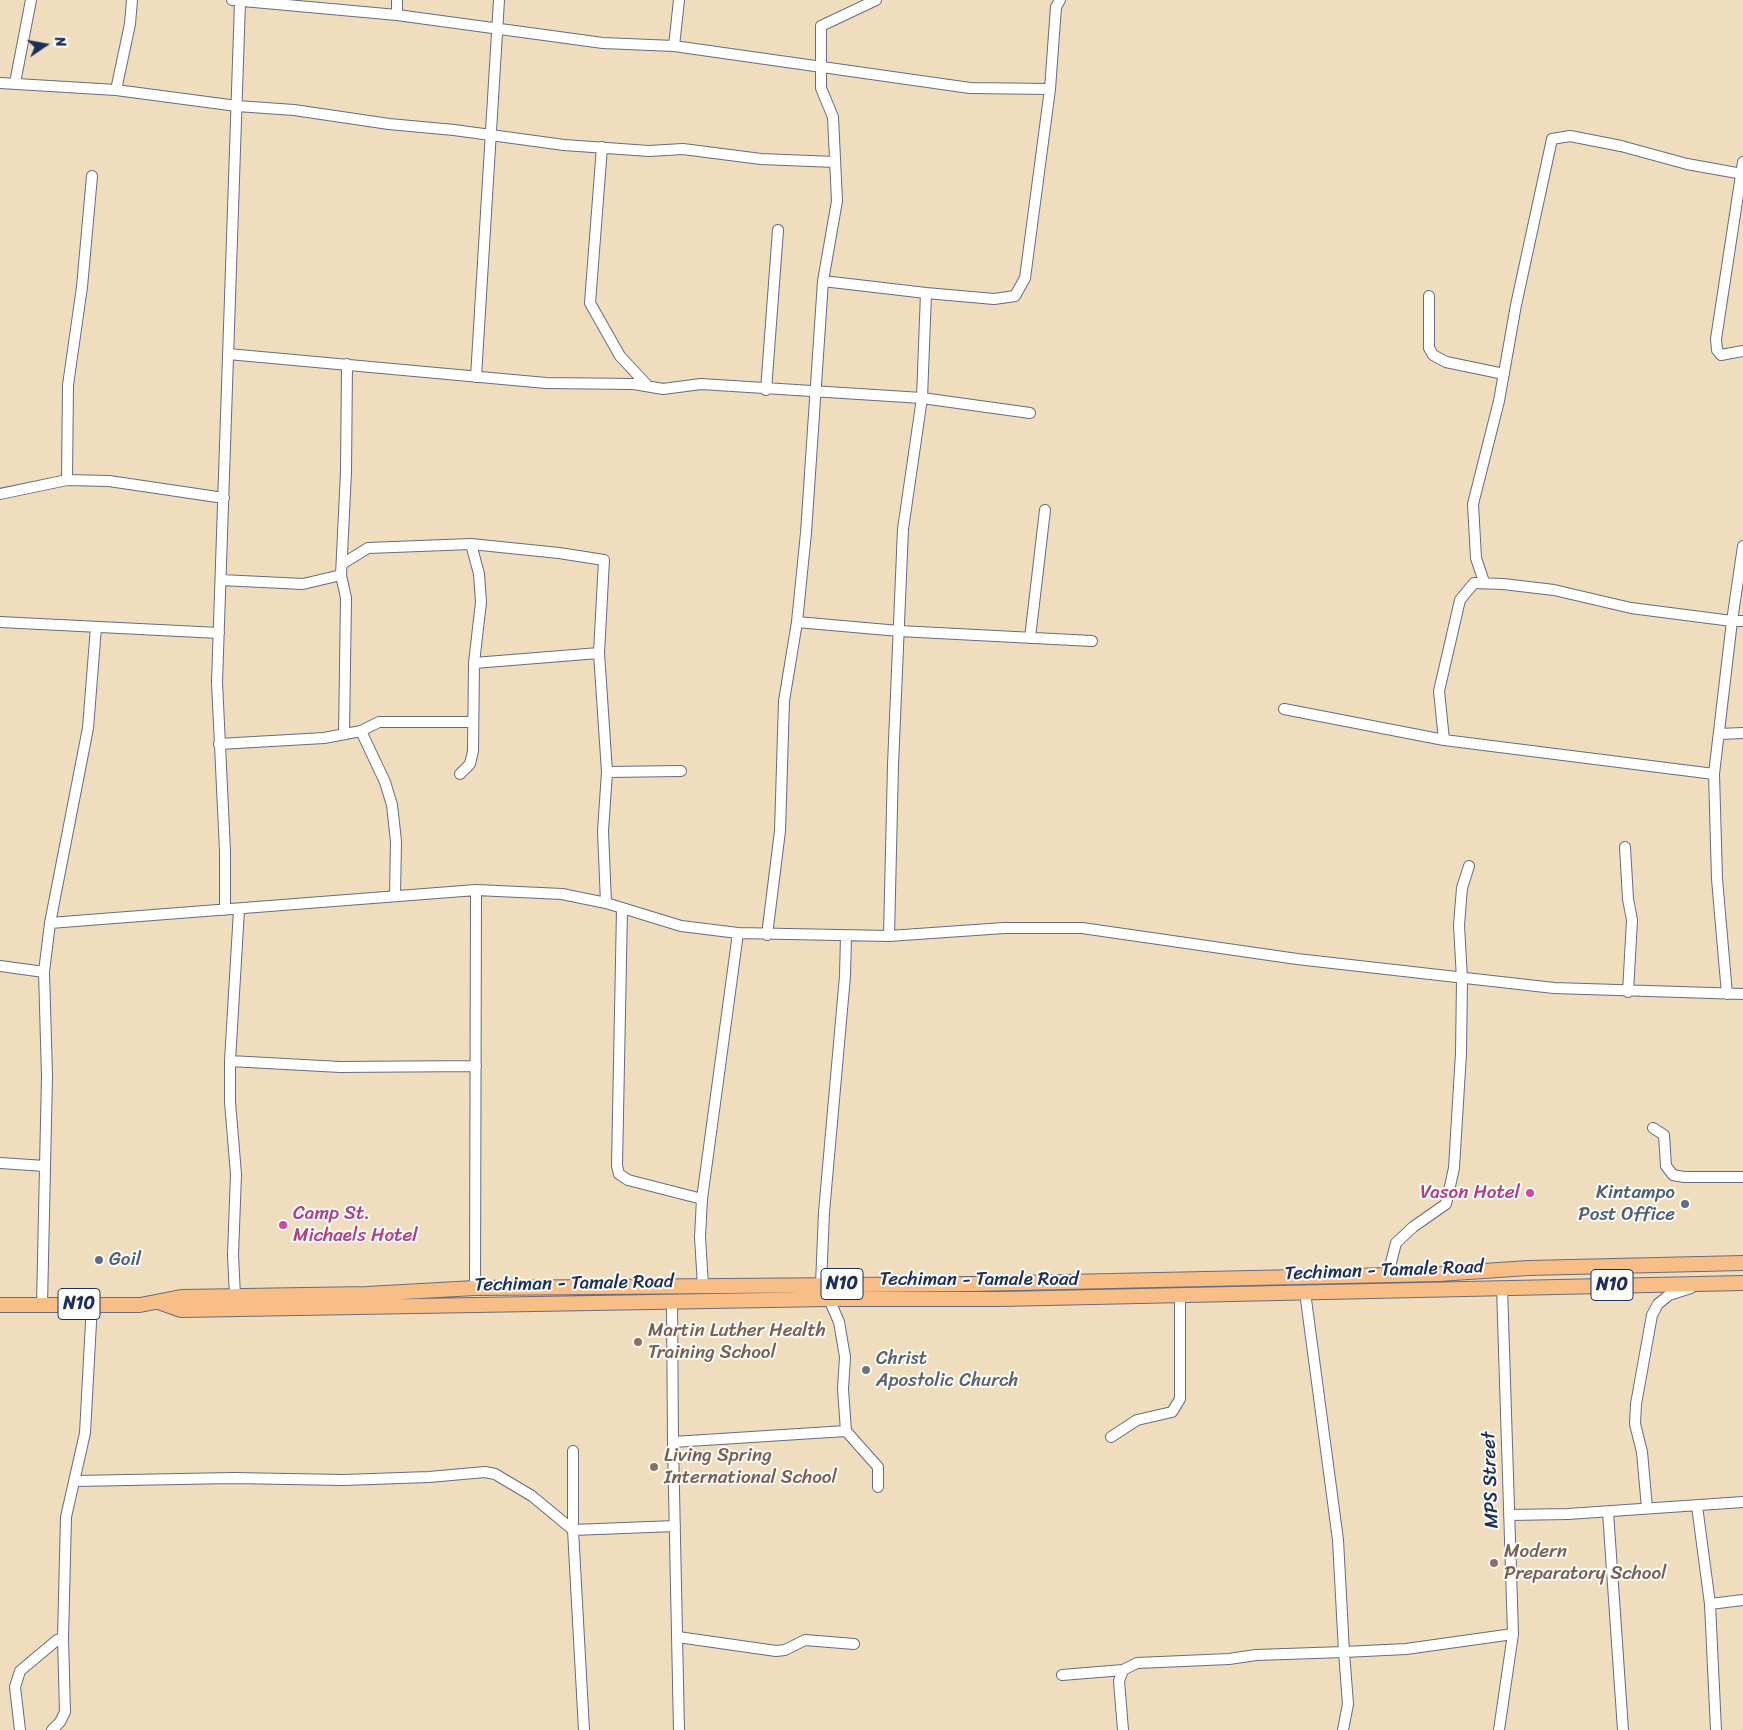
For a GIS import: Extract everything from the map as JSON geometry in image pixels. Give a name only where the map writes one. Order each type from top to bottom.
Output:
[{"type":"highway","name":"Techiman - Tamale Road","points":[[0,1305],[140,1305],[181,1297],[367,1294],[475,1288],[971,1284],[1388,1274],[1743,1262]]},
{"type":"highway","name":"Techiman - Tamale Road","points":[[157,1302],[182,1310],[829,1299],[1001,1300],[1502,1287],[1743,1283]]},
{"type":"street","points":[[15,83],[31,0]]},
{"type":"street","points":[[116,90],[130,24],[132,0]]},
{"type":"street","points":[[397,0],[397,15]]},
{"type":"street","points":[[476,377],[499,0]]},
{"type":"street","points":[[674,46],[679,0]]},
{"type":"street","points":[[767,935],[780,831],[784,701],[797,622],[806,533],[823,281],[836,201],[833,117],[821,88],[821,26],[876,0]]},
{"type":"street","points":[[823,281],[994,299],[1015,296],[1025,278],[1050,89],[1056,7],[1060,0]]},
{"type":"street","points":[[225,910],[225,851],[219,744],[219,633],[237,106],[236,1],[299,3],[603,42],[674,46],[762,60],[820,65],[970,88],[1050,89]]},
{"type":"street","points":[[0,83],[116,90],[237,106],[294,110],[544,143],[649,150],[683,149],[761,159],[835,162]]},
{"type":"street","points":[[1484,582],[1476,558],[1473,504],[1504,374],[1516,305],[1552,139],[1570,136],[1621,146],[1687,164],[1742,174]]},
{"type":"street","points":[[602,147],[590,303],[620,356],[646,384]]},
{"type":"street","points":[[1743,162],[1716,339],[1717,350],[1721,355],[1743,351]]},
{"type":"street","points":[[67,480],[68,385],[82,287],[92,176]]},
{"type":"street","points":[[766,390],[778,230]]},
{"type":"street","points":[[889,936],[893,765],[903,529],[922,398],[926,293]]},
{"type":"street","points":[[1429,296],[1429,348],[1433,355],[1446,362],[1504,374]]},
{"type":"street","points":[[228,354],[546,383],[646,384],[663,389],[701,384],[766,390],[815,391],[922,398],[1030,413]]},
{"type":"street","points":[[344,734],[346,598],[341,575],[346,472],[347,364]]},
{"type":"street","points":[[0,494],[67,480],[109,481],[224,498]]},
{"type":"street","points":[[1030,638],[1045,510]]},
{"type":"street","points":[[342,564],[368,548],[471,544],[559,553],[604,560],[599,653],[607,772],[603,831],[606,903]]},
{"type":"street","points":[[460,774],[470,764],[473,751],[474,663],[481,602],[479,574],[471,544]]},
{"type":"street","points":[[1727,994],[1718,879],[1714,774],[1743,546]]},
{"type":"street","points":[[221,580],[304,584],[341,575]]},
{"type":"street","points":[[1444,740],[1439,691],[1460,600],[1474,583],[1484,582],[1554,590],[1631,608],[1732,621],[1743,620]]},
{"type":"street","points":[[0,622],[219,633]]},
{"type":"street","points":[[797,622],[900,631],[1092,641]]},
{"type":"street","points":[[42,1305],[47,1076],[44,972],[50,923],[88,728],[96,627]]},
{"type":"street","points":[[474,663],[599,653]]},
{"type":"street","points":[[1284,709],[1444,740],[1714,774]]},
{"type":"street","points":[[219,744],[324,738],[361,731],[379,722],[473,722]]},
{"type":"street","points":[[361,731],[386,782],[392,805],[396,841],[396,896]]},
{"type":"street","points":[[1719,734],[1743,733]]},
{"type":"street","points":[[607,772],[681,770]]},
{"type":"street","points":[[1625,847],[1628,900],[1632,920],[1628,992]]},
{"type":"street","points":[[1388,1274],[1396,1243],[1413,1227],[1446,1204],[1450,1186],[1456,1151],[1462,979],[1459,925],[1462,888],[1469,866]]},
{"type":"street","points":[[50,923],[239,910],[476,890],[562,894],[606,903],[682,926],[738,933],[889,936],[1004,928],[1082,928],[1297,959],[1462,979],[1554,988],[1628,992],[1743,994]]},
{"type":"street","points":[[475,1288],[476,890]]},
{"type":"street","points":[[622,908],[617,1166],[619,1174],[628,1180],[702,1199]]},
{"type":"street","points":[[236,1296],[233,1255],[236,1174],[230,1102],[230,1061],[239,910]]},
{"type":"street","points":[[704,1286],[700,1237],[702,1199],[738,933]]},
{"type":"street","points":[[821,1284],[824,1212],[845,976],[846,936]]},
{"type":"street","points":[[0,966],[44,972]]},
{"type":"street","points":[[230,1061],[340,1067],[476,1066]]},
{"type":"street","points":[[1653,1128],[1664,1136],[1666,1166],[1673,1176],[1743,1177]]},
{"type":"street","points":[[0,1163],[45,1166]]},
{"type":"street","points":[[1647,1508],[1642,1452],[1635,1424],[1635,1414],[1652,1315],[1658,1304],[1669,1295],[1701,1285]]},
{"type":"street","name":"MPS Street","points":[[1499,1730],[1513,1634],[1502,1287]]},
{"type":"street","points":[[1305,1292],[1338,1540],[1348,1704],[1343,1730]]},
{"type":"street","points":[[1111,1437],[1137,1420],[1172,1412],[1180,1399],[1180,1296]]},
{"type":"street","points":[[829,1299],[839,1322],[845,1357],[843,1389],[846,1431],[878,1466],[878,1487]]},
{"type":"street","points":[[672,1301],[674,1526],[680,1730]]},
{"type":"street","points":[[52,1730],[60,1722],[65,1712],[63,1638],[66,1517],[85,1433],[92,1304]]},
{"type":"street","points":[[673,1442],[846,1431]]},
{"type":"street","points":[[574,1451],[573,1530],[584,1730]]},
{"type":"street","points":[[74,1481],[233,1478],[343,1480],[429,1477],[484,1472],[495,1474],[532,1496],[573,1530],[674,1526]]},
{"type":"street","points":[[1509,1515],[1608,1512],[1743,1502]]},
{"type":"street","points":[[1697,1506],[1710,1604],[1716,1730]]},
{"type":"street","points":[[1608,1512],[1623,1730]]},
{"type":"street","points":[[1710,1604],[1743,1600]]},
{"type":"street","points":[[1062,1675],[1123,1670],[1137,1663],[1229,1659],[1256,1655],[1406,1649],[1513,1634]]},
{"type":"street","points":[[678,1637],[776,1651],[805,1640],[854,1644]]},
{"type":"street","points":[[20,1730],[15,1686],[20,1672],[57,1640],[63,1638]]},
{"type":"street","points":[[1123,1670],[1119,1681],[1123,1730]]},
{"type":"place","name":"Vason Hotel","points":[[1530,1193]]},
{"type":"place","name":"Kintampo Post Office","points":[[1685,1204]]},
{"type":"place","name":"Camp St. Michaels Hotel","points":[[283,1225]]},
{"type":"place","name":"Goil","points":[[99,1260]]},
{"type":"place","name":"Martin Luther Health Training School","points":[[638,1342]]},
{"type":"place","name":"Christ Apostolic Church","points":[[866,1370]]},
{"type":"place","name":"Living Spring International School","points":[[654,1467]]},
{"type":"place","name":"Modern Preparatory School","points":[[1494,1563]]}]
